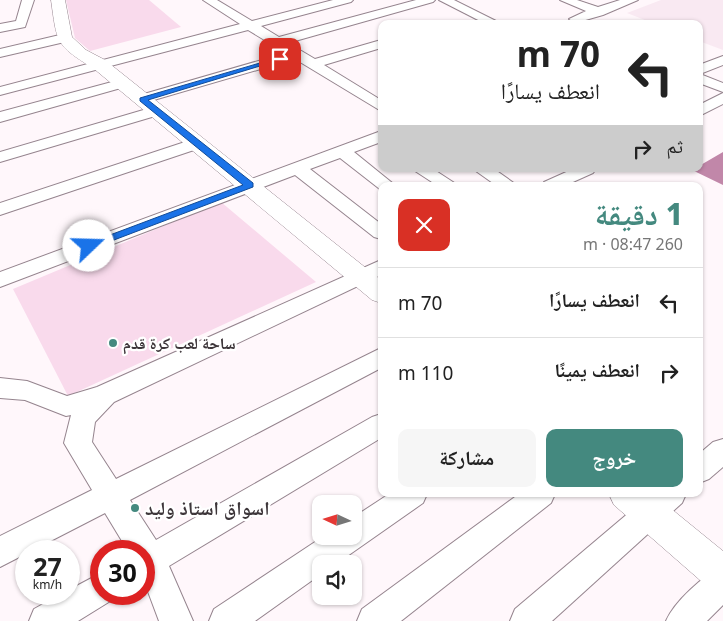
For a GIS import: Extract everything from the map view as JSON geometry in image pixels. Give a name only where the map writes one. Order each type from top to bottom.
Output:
[{"type":"street","points":[[0,27],[21,24],[28,0]]},
{"type":"street","points":[[58,0],[64,38],[80,53],[99,64],[250,185],[371,272],[378,287]]},
{"type":"street","points":[[0,91],[347,0]]},
{"type":"street","points":[[277,42],[429,0]]},
{"type":"street","points":[[445,0],[488,20]]},
{"type":"street","points":[[566,0],[599,12]]},
{"type":"street","points":[[575,19],[632,0]]},
{"type":"street","points":[[213,3],[233,2]]},
{"type":"street","points":[[213,3],[378,104]]},
{"type":"street","points":[[235,16],[254,11]]},
{"type":"street","points":[[466,20],[480,16]]},
{"type":"street","points":[[0,53],[64,38]]},
{"type":"street","points":[[313,64],[378,45]]},
{"type":"street","points":[[0,157],[297,54]]},
{"type":"street","points":[[705,63],[723,59]]},
{"type":"street","points":[[705,63],[723,71]]},
{"type":"street","points":[[703,80],[723,88]]},
{"type":"street","points":[[0,117],[123,84]]},
{"type":"street","points":[[364,95],[378,90]]},
{"type":"street","points":[[703,109],[723,98]]},
{"type":"street","points":[[0,280],[250,185],[342,151],[378,140]]},
{"type":"street","points":[[0,209],[197,143]]},
{"type":"street","points":[[342,151],[382,182]]},
{"type":"street","points":[[298,168],[378,231]]},
{"type":"street","points":[[426,172],[443,182]]},
{"type":"street","points":[[487,172],[503,182]]},
{"type":"street","points":[[545,172],[555,182]]},
{"type":"street","points":[[558,182],[580,172]]},
{"type":"street","points":[[0,388],[27,391],[66,406],[104,395],[371,272]]},
{"type":"street","points":[[0,552],[378,359]]},
{"type":"street","points":[[104,395],[82,418],[78,442],[134,540]]},
{"type":"street","points":[[155,557],[378,427]]},
{"type":"street","points":[[703,468],[723,450]]},
{"type":"street","points":[[362,529],[409,497]]},
{"type":"street","points":[[374,621],[537,497]]},
{"type":"street","points":[[537,618],[650,500],[723,575]]},
{"type":"street","points":[[226,621],[337,545]]},
{"type":"street","points":[[155,578],[176,621]]},
{"type":"street","points":[[683,621],[723,583]]},
{"type":"street","points":[[46,621],[90,595]]},
{"type":"shaded area","points":[[66,0],[149,0],[181,27],[90,51],[75,38]]},
{"type":"shaded area","points":[[661,0],[723,0],[723,50],[703,42],[703,20],[645,20],[627,13]]},
{"type":"shaded area","points":[[723,152],[723,185],[696,172],[703,172],[703,164]]},
{"type":"shaded area","name":"ساحة لعب كرة قدم","points":[[221,202],[316,282],[68,396],[13,289]]},
{"type":"place","name":"ساحة لعب كرة قدم","points":[[113,343]]},
{"type":"place","name":"اسواق استاذ وليد","points":[[135,508]]},
{"type":"route","points":[[89,246],[250,185],[142,99],[280,59]]}]
